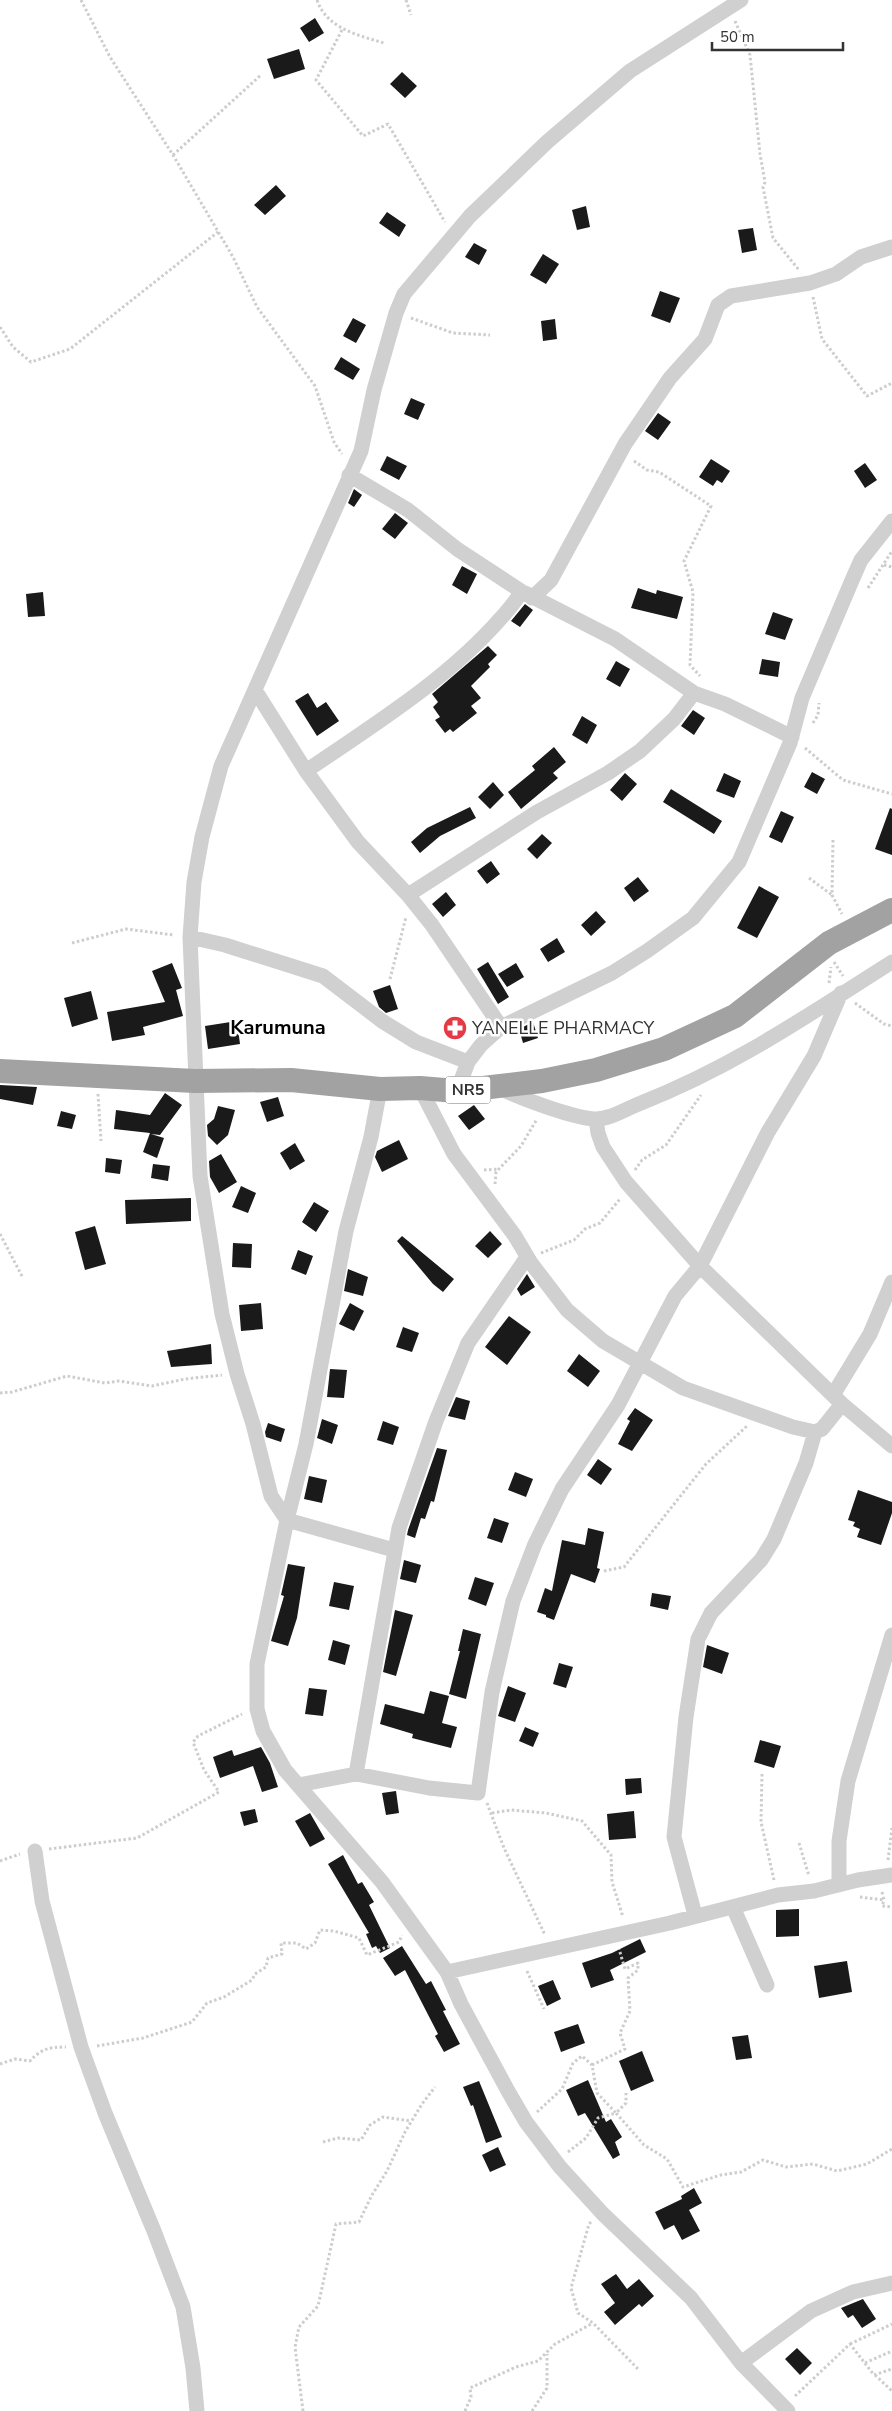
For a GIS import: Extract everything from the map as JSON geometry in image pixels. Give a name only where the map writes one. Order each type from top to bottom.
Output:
[{"type":"highway","name":"NR5","points":[[0,1071],[195,1081],[291,1080],[380,1088],[420,1088],[457,1091],[542,1081],[596,1070],[664,1049],[734,1016],[829,943],[892,910]]},
{"type":"street","points":[[394,1550],[287,1520],[271,1496],[254,1424],[237,1374],[222,1314],[200,1176],[190,937],[194,882],[202,837],[214,798],[221,766],[361,451],[374,390],[396,313],[404,294],[470,216],[540,149],[630,71],[735,4]]},
{"type":"street","points":[[306,771],[375,724],[441,674],[485,636],[527,594],[552,580],[617,459],[670,378],[705,339],[718,305],[731,296],[810,283],[836,274],[861,257],[892,247]]},
{"type":"street","points":[[351,472],[408,510],[457,549],[527,594],[615,639],[694,693],[725,704],[791,740]]},
{"type":"street","points":[[457,1091],[468,1062],[481,1045],[501,1027],[612,973],[647,951],[692,918],[740,862],[791,740],[802,698],[857,569],[881,533],[892,521]]},
{"type":"street","points":[[255,690],[306,771],[358,842],[410,897],[432,925],[501,1027]]},
{"type":"street","points":[[410,897],[537,812],[608,773],[640,752],[674,719],[694,693]]},
{"type":"street","points":[[190,937],[225,945],[323,976],[382,1021],[416,1042],[468,1062]]},
{"type":"street","points":[[496,1087],[518,1097],[578,1116],[596,1119],[614,1114],[681,1088],[721,1068],[825,1006],[892,962]]},
{"type":"street","points":[[298,1785],[356,1774],[429,1788],[478,1793],[492,1692],[513,1601],[535,1544],[562,1489],[618,1405],[675,1296],[700,1266],[768,1132],[814,1056],[841,994]]},
{"type":"street","points":[[380,1088],[371,1137],[346,1231],[306,1444],[287,1520],[257,1664],[257,1709],[263,1731],[285,1770],[382,1882],[410,1918],[447,1972],[484,2048],[526,2122],[556,2161],[603,2214],[691,2298],[741,2363],[786,2409]]},
{"type":"street","points":[[420,1088],[454,1154],[567,1310],[603,1341],[641,1361],[683,1388],[743,1410],[815,1432]]},
{"type":"street","points":[[596,1119],[603,1147],[626,1182],[700,1266],[837,1399],[891,1444]]},
{"type":"street","points":[[356,1774],[399,1528],[436,1421],[468,1343],[529,1260]]},
{"type":"street","points":[[695,1915],[674,1837],[686,1716],[698,1640],[710,1613],[761,1560],[774,1539],[806,1463],[815,1432],[828,1423],[837,1399],[870,1334],[892,1282]]},
{"type":"street","points":[[839,1885],[839,1841],[848,1781],[892,1635]]},
{"type":"street","points":[[35,1851],[42,1901],[81,2047],[105,2113],[154,2230],[183,2307],[193,2368],[197,2411]]},
{"type":"street","points":[[447,1972],[628,1932],[778,1895],[814,1891],[892,1875]]},
{"type":"street","points":[[733,1907],[767,1984]]},
{"type":"street","points":[[741,2363],[810,2311],[853,2292],[892,2283]]},
{"type":"path","points":[[81,0],[110,57],[173,155],[233,256],[257,307],[314,386],[334,442],[351,472]]},
{"type":"path","points":[[316,0],[321,11],[342,30],[384,43]]},
{"type":"path","points":[[406,0],[411,15]]},
{"type":"path","points":[[735,4],[750,55],[760,154],[765,182],[763,188],[773,238],[810,283],[822,338],[853,380],[867,396],[892,383]]},
{"type":"path","points":[[342,30],[316,80],[363,136],[388,124],[454,237]]},
{"type":"path","points":[[173,155],[262,75]]},
{"type":"path","points":[[0,327],[13,347],[31,362],[70,349],[218,232]]},
{"type":"path","points":[[396,313],[452,333],[490,334]]},
{"type":"path","points":[[617,459],[636,461],[647,470],[659,472],[711,506],[684,561],[693,592],[690,664],[702,678]]},
{"type":"path","points":[[791,740],[844,780],[892,794]]},
{"type":"path","points":[[832,895],[834,840]]},
{"type":"path","points":[[809,878],[832,895],[852,931]]},
{"type":"path","points":[[390,979],[410,897]]},
{"type":"path","points":[[72,943],[126,929],[190,937]]},
{"type":"path","points":[[825,1006],[832,962],[829,943]]},
{"type":"path","points":[[100,1075],[97,1102],[101,1141]]},
{"type":"path","points":[[493,1209],[496,1172],[521,1146],[536,1120],[548,1106]]},
{"type":"path","points":[[529,1260],[544,1250],[574,1240],[585,1229],[600,1223],[619,1203],[626,1182]]},
{"type":"path","points":[[0,1234],[23,1278]]},
{"type":"path","points":[[0,1393],[12,1392],[67,1376],[106,1383],[119,1381],[152,1386],[186,1379],[237,1374]]},
{"type":"path","points":[[604,1572],[624,1567],[706,1464],[747,1427],[743,1410]]},
{"type":"path","points":[[0,1861],[12,1855],[35,1851],[137,1838],[204,1802],[219,1792],[204,1770],[193,1742],[198,1736],[257,1709]]},
{"type":"path","points":[[762,1774],[761,1822],[778,1895]]},
{"type":"path","points":[[478,1793],[492,1813],[504,1848],[552,1949]]},
{"type":"path","points":[[492,1813],[511,1810],[546,1813],[582,1821],[611,1855],[612,1882],[628,1932],[631,1935],[618,1948],[625,1968],[638,1963],[638,1970],[628,1978],[630,2011],[620,2033],[625,2049],[592,2065]]},
{"type":"path","points":[[799,1843],[814,1891]]},
{"type":"path","points":[[0,2064],[15,2060],[30,2061],[38,2051],[51,2047],[81,2047],[143,2038],[192,2022],[206,2003],[224,1996],[252,1980],[255,1974],[266,1967],[268,1958],[282,1954],[281,1943],[297,1943],[306,1949],[315,1943],[320,1930],[334,1931],[359,1938],[367,1955],[399,1942],[410,1918]]},
{"type":"path","points":[[517,1955],[544,2009]]},
{"type":"path","points":[[526,2122],[562,2090],[573,2064],[582,2056],[592,2065],[597,2094],[644,2145],[667,2159],[683,2187],[721,2175],[741,2172],[763,2160],[786,2167],[813,2164],[836,2171],[867,2164],[892,2149]]},
{"type":"path","points":[[303,2411],[295,2347],[299,2327],[318,2306],[336,2224],[360,2222],[372,2194],[388,2171],[411,2121],[435,2087]]},
{"type":"path","points":[[556,2161],[586,2138],[598,2118],[616,2113],[626,2103],[626,2093]]},
{"type":"path","points":[[323,2142],[338,2138],[361,2140],[370,2125],[382,2117],[411,2121]]},
{"type":"path","points":[[603,2214],[589,2224],[571,2288],[578,2313],[593,2323],[639,2370]]},
{"type":"path","points":[[465,2411],[472,2397],[470,2388],[516,2366],[538,2361],[555,2344],[593,2323]]},
{"type":"path","points":[[786,2409],[850,2344],[892,2324]]},
{"type":"path","points":[[850,2344],[874,2375],[892,2392]]},
{"type":"path","points":[[865,2363],[892,2351]]},
{"type":"path","points":[[532,2411],[547,2388],[547,2352]]},
{"type":"path","points":[[874,2375],[892,2369]]},
{"type":"building","points":[[315,18],[324,33],[309,42],[300,28]]},
{"type":"building","points":[[299,49],[305,69],[274,79],[267,59]]},
{"type":"building","points":[[402,72],[417,86],[405,98],[390,84]]},
{"type":"building","points":[[276,185],[286,196],[265,215],[254,205]]},
{"type":"building","points":[[586,206],[590,227],[577,230],[572,210]]},
{"type":"building","points":[[387,212],[406,225],[399,237],[379,223]]},
{"type":"building","points":[[753,228],[757,250],[742,253],[738,230]]},
{"type":"building","points":[[474,243],[487,250],[479,265],[465,257]]},
{"type":"building","points":[[543,254],[559,264],[546,284],[530,275]]},
{"type":"building","points":[[660,291],[680,298],[670,323],[651,316]]},
{"type":"building","points":[[353,318],[366,325],[356,343],[343,336]]},
{"type":"building","points":[[555,319],[557,339],[543,341],[541,321]]},
{"type":"building","points":[[341,357],[360,369],[353,380],[334,369]]},
{"type":"building","points":[[411,398],[425,404],[418,420],[404,414]]},
{"type":"building","points":[[658,413],[671,422],[658,440],[645,431]]},
{"type":"building","points":[[387,456],[407,466],[399,480],[380,470]]},
{"type":"building","points":[[711,459],[730,471],[722,483],[717,480],[713,486],[699,477]]},
{"type":"building","points":[[865,463],[877,480],[865,488],[854,471]]},
{"type":"building","points":[[354,489],[362,495],[354,507],[348,503]]},
{"type":"building","points":[[395,513],[408,523],[395,539],[382,529]]},
{"type":"building","points":[[462,566],[477,574],[467,594],[452,585]]},
{"type":"building","points":[[638,588],[656,594],[657,590],[683,597],[677,619],[631,608]]},
{"type":"building","points":[[43,592],[45,616],[28,617],[26,594]]},
{"type":"building","points":[[525,604],[533,610],[520,627],[511,621]]},
{"type":"building","points":[[773,612],[793,619],[785,640],[765,634]]},
{"type":"building","points":[[488,646],[497,655],[488,664],[490,667],[471,686],[481,698],[471,706],[477,713],[453,732],[450,729],[445,733],[435,720],[440,717],[433,707],[438,702],[432,694]]},
{"type":"building","points":[[762,659],[780,662],[778,677],[759,674]]},
{"type":"building","points":[[616,661],[630,669],[620,687],[606,679]]},
{"type":"building","points":[[308,693],[317,708],[326,702],[339,721],[317,736],[295,701]]},
{"type":"building","points":[[693,710],[705,718],[694,735],[681,726]]},
{"type":"building","points":[[582,716],[597,725],[587,744],[572,735]]},
{"type":"building","points":[[554,747],[566,762],[553,773],[558,778],[521,809],[508,792],[535,770],[532,766]]},
{"type":"building","points":[[812,772],[825,779],[817,794],[804,787]]},
{"type":"building","points":[[625,773],[637,784],[622,801],[610,790]]},
{"type":"building","points":[[724,773],[741,781],[734,798],[716,791]]},
{"type":"building","points":[[493,782],[504,795],[490,809],[478,797]]},
{"type":"building","points":[[671,789],[722,821],[714,834],[663,802]]},
{"type":"building","points":[[470,807],[476,818],[440,836],[420,853],[411,842],[427,828]]},
{"type":"building","points":[[890,808],[892,809],[892,855],[875,849]]},
{"type":"building","points":[[781,811],[794,817],[782,843],[769,837]]},
{"type":"building","points":[[542,834],[552,843],[537,859],[527,849]]},
{"type":"building","points":[[491,861],[500,874],[487,884],[477,871]]},
{"type":"building","points":[[638,877],[649,891],[634,902],[624,888]]},
{"type":"building","points":[[759,886],[779,897],[757,938],[737,928]]},
{"type":"building","points":[[446,892],[456,905],[443,917],[432,904]]},
{"type":"building","points":[[596,911],[606,922],[591,936],[581,925]]},
{"type":"building","points":[[557,938],[565,952],[548,962],[540,949]]},
{"type":"building","points":[[488,962],[509,997],[498,1004],[477,969]]},
{"type":"building","points":[[172,963],[182,988],[176,990],[183,1016],[143,1027],[145,1035],[112,1041],[107,1012],[165,1002],[152,971]]},
{"type":"building","points":[[516,963],[524,977],[507,987],[498,974]]},
{"type":"building","points":[[390,985],[398,1009],[386,1013],[379,1007],[373,991]]},
{"type":"building","points":[[91,991],[98,1019],[72,1027],[64,998]]},
{"type":"building","points":[[237,1021],[240,1044],[208,1049],[205,1026]]},
{"type":"building","points":[[533,1022],[538,1038],[523,1043],[519,1029]]},
{"type":"building","points":[[0,1085],[37,1087],[33,1105],[0,1099]]},
{"type":"building","points":[[165,1093],[182,1105],[160,1135],[151,1134],[164,1138],[157,1158],[143,1152],[150,1133],[114,1129],[116,1110],[150,1115]]},
{"type":"building","points":[[278,1097],[284,1116],[267,1122],[260,1102]]},
{"type":"building","points":[[474,1105],[485,1119],[469,1130],[458,1116]]},
{"type":"building","points":[[218,1106],[235,1110],[228,1135],[217,1145],[208,1136],[207,1125],[214,1119]]},
{"type":"building","points":[[61,1111],[76,1115],[72,1129],[57,1126]]},
{"type":"building","points":[[399,1140],[408,1159],[382,1172],[375,1157],[377,1151]]},
{"type":"building","points":[[295,1143],[305,1161],[290,1170],[280,1153]]},
{"type":"building","points":[[221,1154],[237,1182],[219,1193],[210,1177],[209,1161]]},
{"type":"building","points":[[106,1158],[122,1160],[120,1174],[105,1172]]},
{"type":"building","points":[[153,1164],[170,1166],[168,1181],[151,1178]]},
{"type":"building","points":[[241,1186],[256,1193],[248,1213],[232,1207]]},
{"type":"building","points":[[191,1198],[191,1221],[126,1224],[125,1200]]},
{"type":"building","points":[[314,1202],[329,1211],[316,1232],[302,1222]]},
{"type":"building","points":[[95,1226],[106,1264],[85,1270],[75,1232]]},
{"type":"building","points":[[490,1231],[502,1244],[488,1258],[475,1246]]},
{"type":"building","points":[[402,1236],[454,1279],[443,1292],[433,1284],[397,1241]]},
{"type":"building","points":[[233,1243],[252,1244],[251,1268],[232,1267]]},
{"type":"building","points":[[298,1250],[313,1256],[306,1275],[291,1269]]},
{"type":"building","points":[[348,1269],[368,1277],[363,1296],[344,1291]]},
{"type":"building","points":[[527,1274],[535,1287],[521,1296],[517,1289]]},
{"type":"building","points":[[261,1303],[263,1329],[241,1331],[239,1305]]},
{"type":"building","points":[[350,1303],[364,1311],[354,1331],[339,1324]]},
{"type":"building","points":[[509,1316],[531,1332],[507,1365],[485,1347]]},
{"type":"building","points":[[403,1327],[419,1333],[412,1352],[396,1347]]},
{"type":"building","points":[[211,1344],[212,1364],[171,1367],[167,1351]]},
{"type":"building","points":[[579,1354],[600,1371],[588,1387],[567,1371]]},
{"type":"building","points":[[330,1369],[347,1370],[344,1398],[327,1397]]},
{"type":"building","points":[[456,1397],[470,1401],[465,1420],[448,1416]]},
{"type":"building","points":[[635,1408],[653,1420],[632,1451],[618,1444],[630,1421],[627,1419]]},
{"type":"building","points":[[322,1419],[338,1425],[332,1444],[317,1438]]},
{"type":"building","points":[[383,1421],[399,1427],[393,1445],[377,1440]]},
{"type":"building","points":[[268,1423],[285,1429],[281,1442],[266,1437],[265,1432]]},
{"type":"building","points":[[437,1448],[447,1450],[434,1502],[431,1501],[425,1519],[421,1518],[415,1538],[407,1535],[408,1530]]},
{"type":"building","points":[[598,1459],[612,1469],[601,1485],[587,1475]]},
{"type":"building","points":[[515,1472],[533,1479],[526,1497],[508,1490]]},
{"type":"building","points":[[309,1476],[327,1480],[322,1503],[304,1499]]},
{"type":"building","points":[[858,1490],[892,1502],[892,1513],[881,1545],[857,1537],[860,1529],[853,1526],[855,1522],[848,1520]]},
{"type":"building","points":[[494,1518],[509,1523],[502,1543],[487,1538]]},
{"type":"building","points":[[588,1528],[604,1532],[597,1568],[600,1569],[595,1583],[571,1574],[554,1620],[546,1617],[546,1615],[537,1612],[545,1588],[552,1591],[562,1540],[585,1545]]},
{"type":"building","points":[[404,1560],[421,1565],[416,1583],[400,1579]]},
{"type":"building","points":[[288,1564],[305,1567],[297,1618],[288,1646],[271,1641],[284,1596],[281,1595]]},
{"type":"building","points":[[475,1577],[494,1583],[486,1606],[468,1599]]},
{"type":"building","points":[[334,1582],[354,1586],[349,1610],[329,1606]]},
{"type":"building","points":[[652,1593],[671,1596],[668,1610],[650,1606]]},
{"type":"building","points":[[395,1610],[413,1615],[396,1676],[383,1672]]},
{"type":"building","points":[[463,1629],[481,1634],[466,1699],[449,1694],[460,1651],[458,1651]]},
{"type":"building","points":[[333,1640],[350,1645],[345,1665],[328,1660]]},
{"type":"building","points":[[707,1645],[729,1653],[722,1674],[703,1667]]},
{"type":"building","points":[[559,1663],[573,1667],[566,1688],[553,1684]]},
{"type":"building","points":[[508,1686],[526,1693],[515,1722],[498,1716]]},
{"type":"building","points":[[309,1688],[327,1690],[323,1716],[305,1714]]},
{"type":"building","points":[[430,1691],[449,1696],[442,1723],[457,1727],[451,1748],[412,1738],[413,1734],[380,1724],[385,1704],[424,1714]]},
{"type":"building","points":[[525,1727],[539,1733],[533,1747],[519,1741]]},
{"type":"building","points":[[760,1740],[781,1746],[774,1768],[754,1762]]},
{"type":"building","points":[[261,1747],[270,1763],[278,1787],[262,1792],[253,1766],[220,1778],[213,1757],[232,1750],[234,1756]]},
{"type":"building","points":[[641,1778],[642,1793],[626,1795],[625,1779]]},
{"type":"building","points":[[396,1791],[399,1813],[386,1815],[382,1793]]},
{"type":"building","points":[[255,1809],[258,1822],[244,1826],[240,1812]]},
{"type":"building","points":[[634,1811],[636,1838],[609,1840],[607,1814]]},
{"type":"building","points":[[310,1813],[325,1839],[310,1847],[295,1821]]},
{"type":"building","points":[[343,1855],[358,1884],[362,1882],[374,1902],[369,1905],[390,1948],[380,1953],[376,1946],[372,1948],[366,1934],[369,1933],[328,1864]]},
{"type":"building","points":[[799,1909],[799,1936],[776,1937],[776,1910]]},
{"type":"building","points":[[640,1939],[646,1952],[610,1970],[614,1980],[591,1988],[582,1963],[612,1953]]},
{"type":"building","points":[[402,1946],[426,1984],[431,1981],[446,2010],[443,2011],[460,2044],[444,2052],[435,2036],[438,2034],[405,1970],[395,1976],[383,1958]]},
{"type":"building","points":[[847,1961],[852,1992],[819,1998],[814,1966]]},
{"type":"building","points":[[553,1980],[561,1999],[547,2006],[538,1986]]},
{"type":"building","points":[[578,2024],[585,2043],[561,2052],[554,2032]]},
{"type":"building","points":[[748,2035],[752,2058],[736,2060],[732,2037]]},
{"type":"building","points":[[642,2051],[654,2081],[631,2091],[619,2061]]},
{"type":"building","points":[[588,2080],[606,2122],[611,2119],[622,2137],[615,2142],[620,2155],[613,2159],[585,2113],[578,2116],[566,2090]]},
{"type":"building","points":[[479,2081],[502,2137],[486,2143],[473,2105],[471,2106],[463,2087]]},
{"type":"building","points":[[498,2147],[506,2165],[490,2172],[482,2155]]},
{"type":"building","points":[[694,2188],[702,2203],[689,2210],[700,2231],[682,2240],[674,2225],[664,2230],[655,2212],[682,2199],[681,2196]]},
{"type":"building","points":[[616,2274],[627,2289],[639,2279],[654,2296],[642,2307],[639,2304],[615,2325],[604,2312],[615,2303],[601,2284]]},
{"type":"building","points":[[863,2299],[876,2319],[862,2328],[853,2315],[848,2318],[841,2308]]},
{"type":"building","points":[[797,2348],[812,2363],[800,2375],[785,2359]]},
{"type":"place","name":"YANELLE PHARMACY","points":[[455,1028]]},
{"type":"district","name":"Karumuna","points":[[278,1027]]}]
